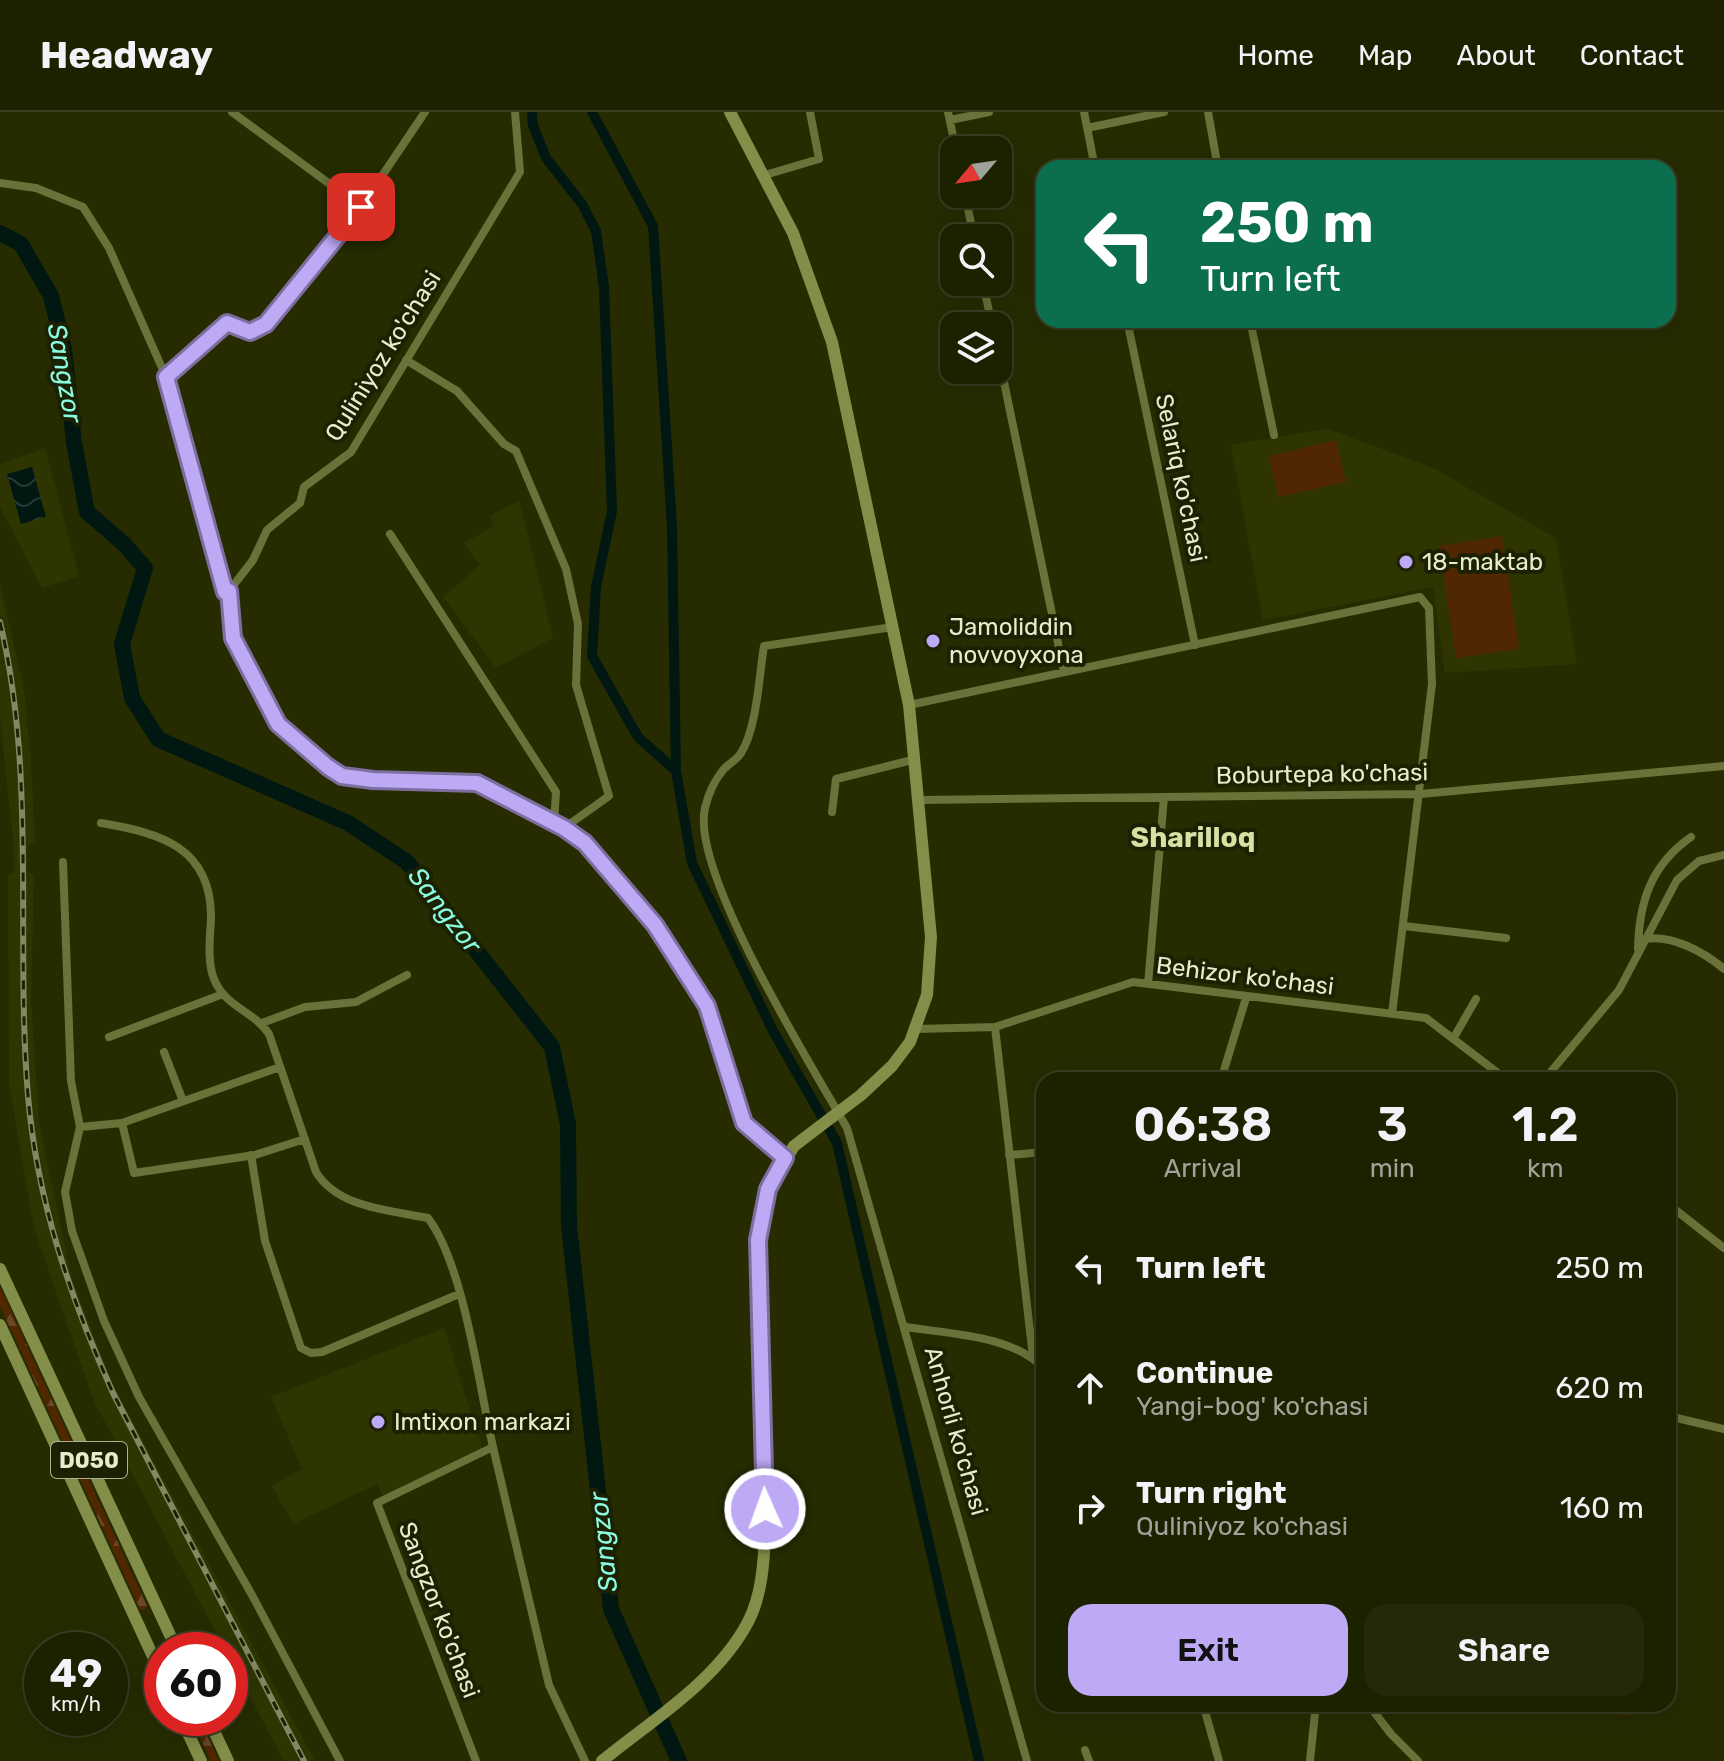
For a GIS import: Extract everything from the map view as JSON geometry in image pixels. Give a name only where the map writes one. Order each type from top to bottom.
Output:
[{"type":"main road","points":[[602,1761],[717,1664],[741,1633],[753,1609],[761,1577],[765,1509],[758,1240],[768,1189],[785,1158],[806,1135],[839,1113],[892,1066],[917,1029],[925,1007],[931,961],[921,800],[909,705],[832,342],[808,269],[765,175],[730,112]]},
{"type":"main road","name":"D050","points":[[0,1269],[168,1632]]},
{"type":"main road","name":"D050","points":[[0,1325],[144,1637]]},
{"type":"main road","points":[[148,1632],[152,1625],[167,1629]]},
{"type":"main road","points":[[189,1736],[201,1761]]},
{"type":"main road","points":[[216,1736],[228,1761]]},
{"type":"street","points":[[232,112],[361,207]]},
{"type":"street","points":[[166,377],[227,323],[250,332],[266,324],[361,207],[425,112]]},
{"type":"street","name":"Quliniyoz ko'chasi","points":[[229,591],[253,560],[267,530],[300,503],[304,487],[351,452],[520,172],[515,112]]},
{"type":"street","points":[[765,175],[819,159],[810,112]]},
{"type":"street","points":[[953,136],[949,116],[989,112]]},
{"type":"street","points":[[1084,112],[1093,160]]},
{"type":"street","points":[[1087,128],[1164,112]]},
{"type":"street","points":[[1208,112],[1217,160]]},
{"type":"street","points":[[0,183],[36,188],[83,207],[109,248],[166,377],[210,532],[219,581],[225,592],[229,591],[233,638],[278,724],[342,776],[477,783],[564,828],[585,843],[655,925],[707,1006],[744,1123],[785,1158]]},
{"type":"street","name":"Selariq ko'chasi","points":[[1129,328],[1195,645]]},
{"type":"street","points":[[1252,328],[1274,435]]},
{"type":"street","points":[[406,360],[457,391],[504,444],[516,451],[566,569],[578,624],[576,685],[609,796],[564,828]]},
{"type":"street","points":[[1004,384],[1064,672]]},
{"type":"street","points":[[390,534],[556,792],[554,823]]},
{"type":"street","points":[[909,705],[1420,597],[1429,608],[1432,684],[1392,1014]]},
{"type":"street","name":"Anhorli ko'chasi","points":[[893,627],[764,646],[753,716],[741,753],[724,769],[703,812],[707,858],[729,911],[847,1128],[1027,1761]]},
{"type":"street","points":[[832,812],[836,779],[916,759]]},
{"type":"street","name":"Boburtepa ko'chasi","points":[[921,800],[1421,794],[1724,766]]},
{"type":"street","points":[[1148,984],[1164,797]]},
{"type":"street","points":[[101,823],[134,829],[177,844],[202,870],[211,911],[213,978],[223,994],[262,1023],[316,1172],[326,1188],[364,1206],[428,1218],[440,1234],[459,1294],[549,1685],[585,1761]]},
{"type":"street","points":[[1637,954],[1638,924],[1656,872],[1666,854],[1691,837]]},
{"type":"street","points":[[1551,1072],[1619,990],[1677,880],[1699,861],[1724,855]]},
{"type":"street","points":[[63,862],[71,1081],[80,1127],[65,1192],[72,1231],[104,1321],[146,1410],[252,1595],[340,1761]]},
{"type":"street","points":[[1404,926],[1506,938]]},
{"type":"street","points":[[1645,939],[1660,936],[1676,941],[1724,969]]},
{"type":"street","points":[[262,1023],[305,1007],[356,1002],[407,975]]},
{"type":"street","name":"Behizor ko'chasi","points":[[917,1029],[995,1027],[1133,982],[1426,1018],[1496,1072]]},
{"type":"street","points":[[109,1037],[223,994]]},
{"type":"street","points":[[1223,1072],[1246,998]]},
{"type":"street","points":[[1453,1039],[1476,999]]},
{"type":"street","points":[[995,1027],[1033,1357]]},
{"type":"street","points":[[164,1052],[183,1101]]},
{"type":"street","points":[[80,1127],[122,1123],[280,1067]]},
{"type":"street","points":[[122,1123],[134,1173],[251,1155],[305,1139]]},
{"type":"street","points":[[1009,1155],[1036,1153]]},
{"type":"street","points":[[251,1155],[265,1241],[301,1348],[311,1353],[322,1352],[459,1294]]},
{"type":"street","points":[[1676,1210],[1724,1248]]},
{"type":"street","points":[[906,1327],[990,1341],[1036,1360]]},
{"type":"street","points":[[1676,1418],[1724,1429]]},
{"type":"street","name":"Sangzor ko'chasi","points":[[476,1761],[377,1503],[493,1447]]},
{"type":"street","points":[[1205,1712],[1219,1761]]},
{"type":"street","points":[[1310,1761],[1315,1712]]},
{"type":"street","points":[[1374,1712],[1418,1761]]},
{"type":"street","points":[[1085,1750],[1089,1761]]},
{"type":"shaded area","name":"18-maktab","points":[[1328,429],[1431,467],[1556,538],[1577,664],[1445,673],[1433,587],[1263,620],[1231,445]]},
{"type":"shaded area","points":[[45,448],[79,576],[42,588],[0,507],[0,464]]},
{"type":"shaded area","points":[[519,500],[553,638],[496,668],[443,597],[480,565],[464,543],[494,526],[489,517]]},
{"type":"shaded area","points":[[0,585],[24,690],[31,761],[35,841],[28,845],[27,871],[34,875],[31,999],[39,1123],[72,1279],[113,1385],[246,1632],[216,1632],[93,1399],[34,1228],[9,1084],[8,875],[14,874],[14,850],[0,717]]},
{"type":"shaded area","name":"Imtixon markazi","points":[[444,1328],[482,1447],[383,1496],[377,1484],[293,1524],[272,1486],[302,1469],[271,1397]]},
{"type":"shaded area","points":[[248,1636],[315,1761],[284,1761],[248,1693]]},
{"type":"green space","points":[[1336,440],[1346,482],[1278,497],[1269,456]]},
{"type":"green space","points":[[1502,536],[1519,649],[1456,658],[1439,546]]},
{"type":"green space","points":[[0,1287],[147,1606],[145,1610],[140,1609],[0,1306]]},
{"type":"green space","points":[[1614,1712],[1633,1712],[1625,1716]]},
{"type":"green space","points":[[199,1736],[207,1736],[219,1761],[211,1761]]},
{"type":"water","points":[[32,467],[46,517],[21,524],[7,474]]},
{"type":"waterway","points":[[532,112],[533,125],[546,158],[582,204],[596,231],[604,287],[612,511],[596,587],[592,656],[638,737],[676,771]]},
{"type":"waterway","points":[[592,112],[653,226],[672,526],[676,771],[692,863],[773,1031],[837,1143],[979,1761]]},
{"type":"waterway","name":"Sangzor","points":[[0,233],[21,244],[51,296],[64,349],[74,443],[87,512],[123,543],[145,568],[122,644],[132,698],[158,739],[348,823],[407,862],[552,1047],[568,1124],[569,1226],[611,1609],[679,1761]]},
{"type":"railway","points":[[0,622],[11,680],[22,799],[28,1096],[32,1135],[48,1211],[70,1285],[113,1393],[304,1761]]},
{"type":"place","name":"18-maktab","points":[[1406,562]]},
{"type":"place","name":"Jamoliddin novvoyxona","points":[[933,641]]},
{"type":"place","name":"Imtixon markazi","points":[[378,1422]]},
{"type":"district","name":"Sharilloq","points":[[1193,837]]},
{"type":"route","points":[[361,207],[266,324],[250,332],[227,323],[182,367],[166,377],[210,532],[219,581],[225,592],[229,591],[233,638],[278,724],[342,776],[477,783],[564,828],[585,843],[655,925],[707,1006],[744,1123],[785,1158],[768,1189],[758,1240],[765,1509]]}]
